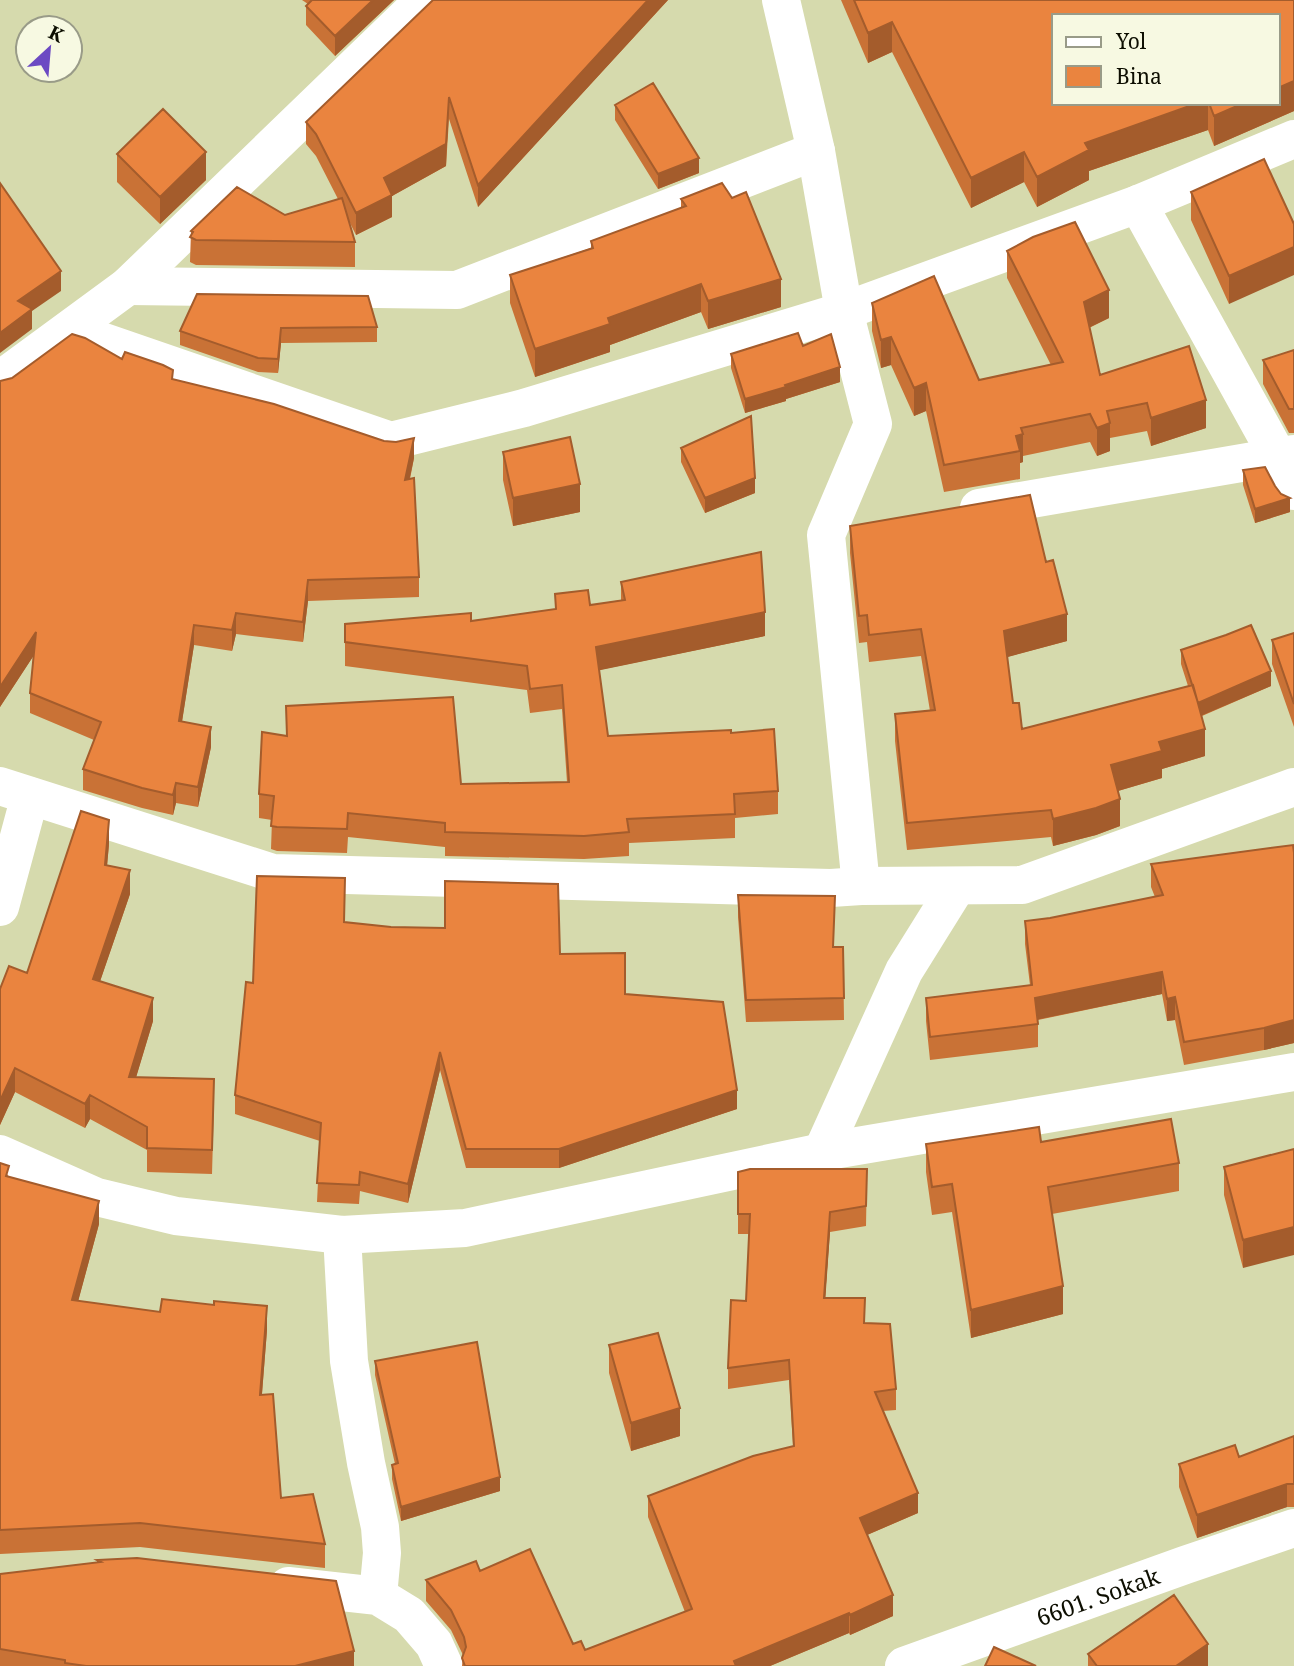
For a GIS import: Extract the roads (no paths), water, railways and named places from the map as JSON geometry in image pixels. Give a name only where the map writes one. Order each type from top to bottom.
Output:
[{"type":"street","points":[[0,380],[128,286],[424,0]]},
{"type":"street","points":[[781,0],[816,150],[844,310],[873,424],[826,535],[861,886]]},
{"type":"street","points":[[69,330],[391,440],[524,408],[844,310],[1138,204],[1294,139]]},
{"type":"street","points":[[128,286],[457,290],[816,150]]},
{"type":"street","points":[[1138,204],[1286,456],[1294,491]]},
{"type":"street","points":[[949,513],[1286,456]]},
{"type":"street","points":[[826,535],[867,528]]},
{"type":"street","points":[[0,907],[15,791],[273,873],[831,888],[1021,885],[1294,787]]},
{"type":"street","points":[[822,1152],[904,971],[957,886]]},
{"type":"street","points":[[0,1154],[97,1197],[176,1216],[342,1235],[465,1228],[822,1152],[1294,1072]]},
{"type":"street","points":[[342,1235],[349,1361],[380,1527],[382,1553],[378,1596]]},
{"type":"street","name":"6601. Sokak","points":[[904,1666],[1294,1528]]},
{"type":"street","points":[[258,1583],[378,1596],[409,1615],[434,1644],[444,1666]]}]
